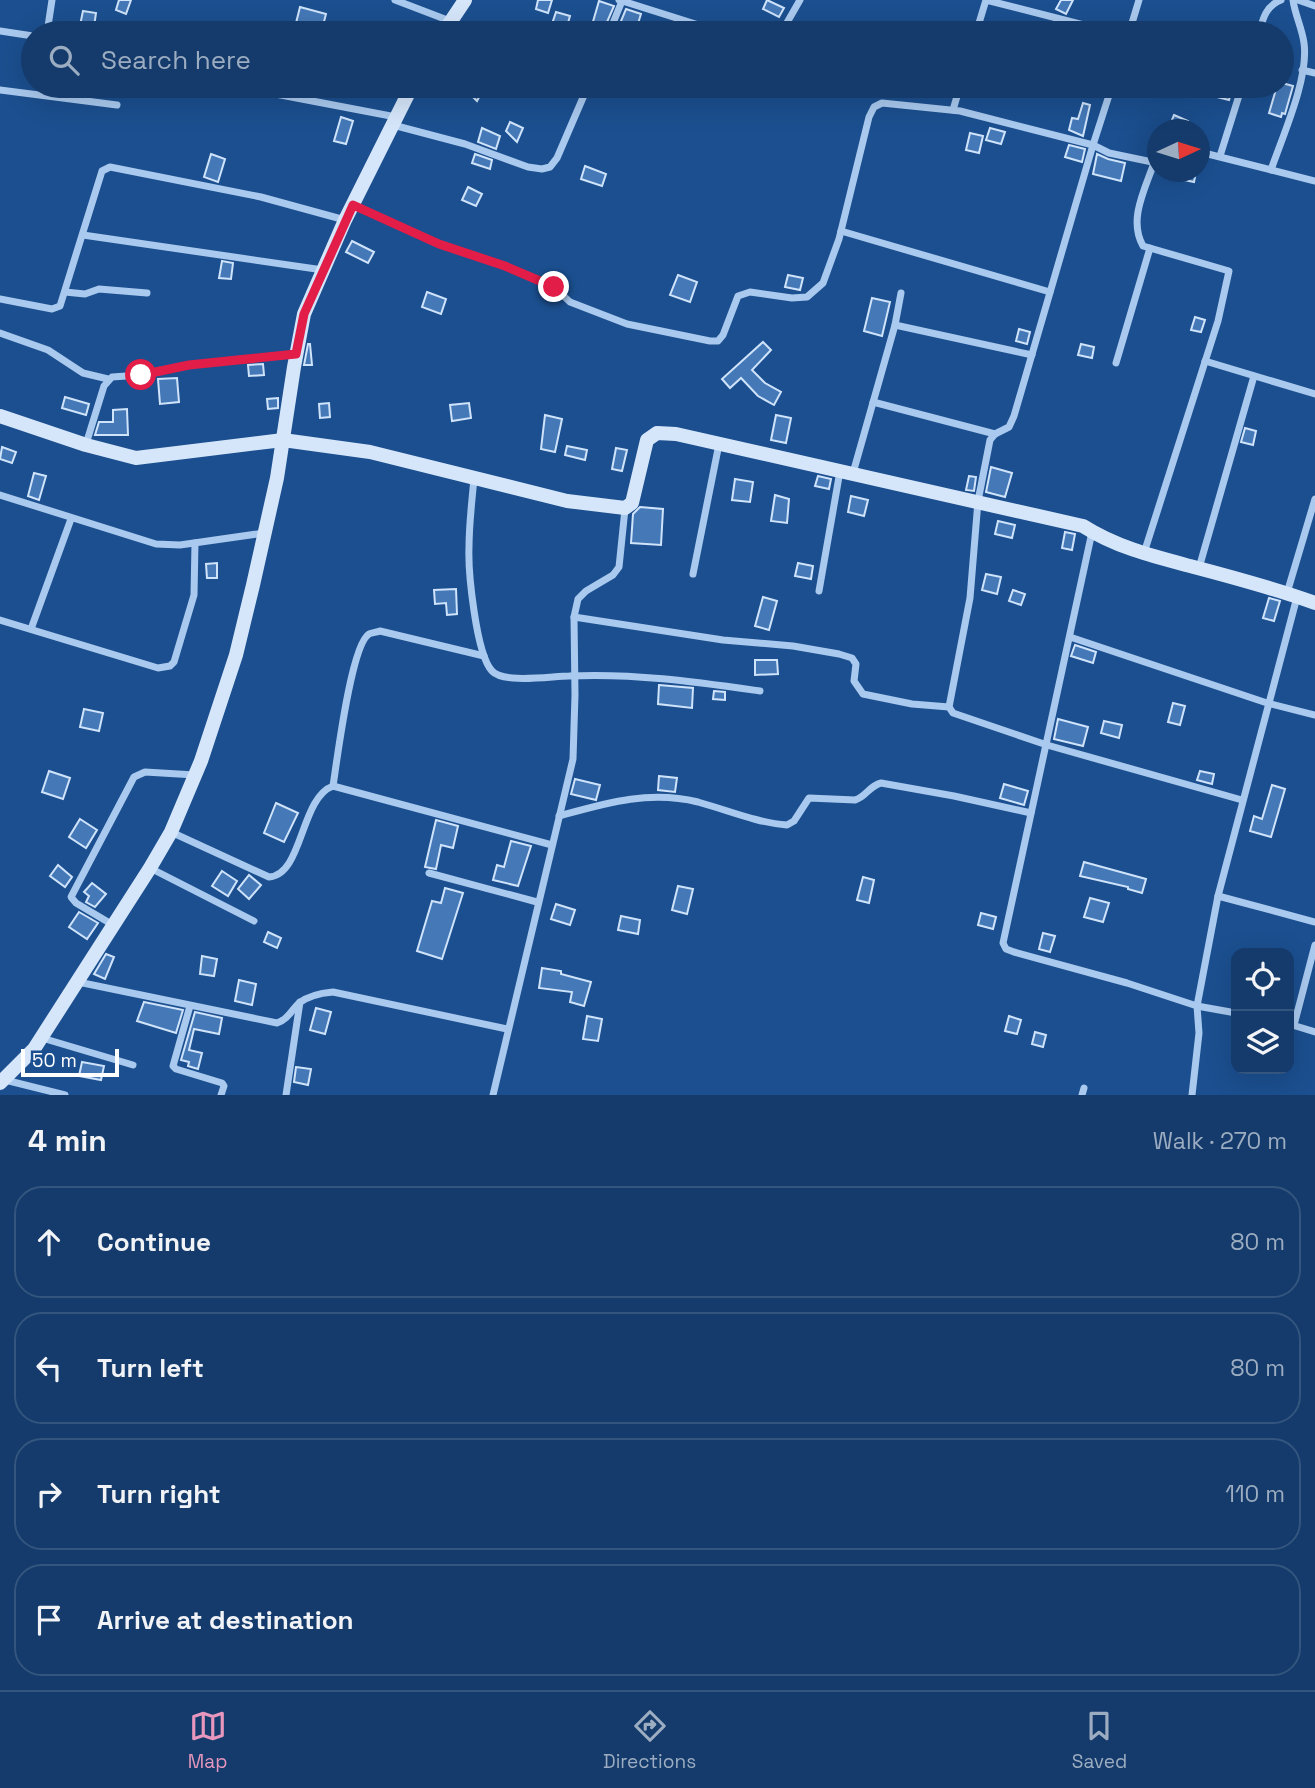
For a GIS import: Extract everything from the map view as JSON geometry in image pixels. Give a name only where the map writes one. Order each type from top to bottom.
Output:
[{"type":"street","points":[[49,21],[52,0]]},
{"type":"street","points":[[395,0],[435,21]]},
{"type":"street","points":[[451,21],[465,0]]},
{"type":"street","points":[[613,21],[620,0],[686,21]]},
{"type":"street","points":[[788,21],[800,0]]},
{"type":"street","points":[[980,21],[986,0],[1068,21]]},
{"type":"street","points":[[1133,21],[1139,0]]},
{"type":"street","points":[[1263,21],[1272,3],[1281,0]]},
{"type":"street","points":[[1271,170],[1302,70],[1304,42],[1296,0],[1315,6]]},
{"type":"street","points":[[0,31],[21,34]]},
{"type":"street","points":[[1302,70],[1315,73]]},
{"type":"street","points":[[0,90],[21,93]]},
{"type":"street","points":[[63,98],[117,105]]},
{"type":"street","points":[[289,98],[395,121],[528,167],[542,169],[550,167],[557,158],[583,98]]},
{"type":"street","points":[[3,1082],[34,1049],[150,868],[171,832],[195,775],[236,655],[277,478],[304,314],[345,220],[406,98]]},
{"type":"street","points":[[953,110],[956,98]]},
{"type":"street","points":[[1108,98],[1009,427],[995,434],[990,440],[978,501],[970,598],[949,707],[953,713],[1046,745],[1242,800]]},
{"type":"street","points":[[1220,156],[1238,98]]},
{"type":"street","points":[[353,205],[439,244],[505,266],[554,287],[569,302],[626,324],[718,341],[723,335],[738,296],[750,292],[792,298],[807,297],[823,283],[841,231],[869,117],[874,107],[882,103],[953,110],[1147,161]]},
{"type":"street","points":[[1210,154],[1315,181]]},
{"type":"street","points":[[0,299],[55,309],[60,306],[102,171],[116,167],[261,197],[345,220]]},
{"type":"street","points":[[1143,554],[1205,360],[1230,271],[1143,246],[1136,233],[1138,212],[1149,182]]},
{"type":"street","points":[[841,231],[1050,292]]},
{"type":"street","points":[[83,235],[323,270]]},
{"type":"street","points":[[1116,363],[1150,248]]},
{"type":"street","points":[[65,292],[85,294],[99,289],[147,293]]},
{"type":"street","points":[[819,591],[847,472],[873,402],[895,325],[901,293]]},
{"type":"street","points":[[895,325],[1032,355]]},
{"type":"street","points":[[0,333],[48,350],[83,373],[108,379],[189,365],[295,360]]},
{"type":"street","points":[[1205,360],[1315,394]]},
{"type":"street","points":[[1199,568],[1254,376]]},
{"type":"street","points":[[86,445],[108,379]]},
{"type":"street","points":[[873,402],[995,434]]},
{"type":"street","points":[[0,416],[86,445],[136,458],[283,440],[370,452],[567,501],[625,508],[632,503],[647,440],[653,435],[676,434],[1083,527],[1104,540],[1143,554],[1315,603]]},
{"type":"street","points":[[693,574],[719,444]]},
{"type":"street","points":[[474,477],[469,558],[480,642],[484,656],[494,673],[511,678],[575,675],[654,676],[760,691]]},
{"type":"street","points":[[0,495],[156,544],[195,543],[264,533]]},
{"type":"street","points":[[1192,1095],[1199,1033],[1197,1006],[1217,897],[1267,703],[1315,499]]},
{"type":"street","points":[[493,1095],[573,759],[574,617],[578,599],[586,591],[607,580],[619,567],[625,508]]},
{"type":"street","points":[[31,629],[71,519]]},
{"type":"street","points":[[1092,532],[1003,935],[1003,947],[1014,953],[1126,983],[1197,1006],[1231,1012]]},
{"type":"street","points":[[0,620],[158,668],[170,666],[174,662],[194,594],[195,543]]},
{"type":"street","points":[[574,617],[723,640],[793,646],[839,654],[852,658],[856,664],[854,681],[863,694],[912,704],[949,707]]},
{"type":"street","points":[[333,786],[354,664],[363,641],[370,633],[380,631],[484,656]]},
{"type":"street","points":[[1070,637],[1267,703],[1315,715]]},
{"type":"street","points":[[113,925],[75,903],[71,897],[134,777],[145,772],[195,775]]},
{"type":"street","points":[[559,816],[610,801],[652,796],[693,801],[788,825],[794,821],[809,798],[855,800],[863,798],[873,785],[881,783],[1031,813]]},
{"type":"street","points":[[171,832],[269,877],[277,877],[298,843],[316,800],[324,790],[333,786],[552,845]]},
{"type":"street","points":[[150,868],[254,921]]},
{"type":"street","points":[[429,873],[537,902]]},
{"type":"street","points":[[1217,897],[1315,922]]},
{"type":"street","points":[[1294,1014],[1315,945]]},
{"type":"street","points":[[77,981],[277,1023],[289,1016],[300,1002],[321,993],[333,992],[507,1029]]},
{"type":"street","points":[[286,1095],[300,1002]]},
{"type":"street","points":[[190,1006],[173,1066],[222,1083],[224,1086],[221,1095]]},
{"type":"street","points":[[1294,1025],[1315,1032]]},
{"type":"street","points":[[41,1038],[132,1065]]},
{"type":"street","points":[[3,1082],[65,1095]]},
{"type":"building","points":[[119,0],[131,0],[126,14],[116,10]]},
{"type":"building","points":[[538,0],[552,0],[548,13],[536,9]]},
{"type":"building","points":[[767,0],[784,8],[779,17],[763,9]]},
{"type":"building","points":[[1061,0],[1073,0],[1066,14],[1056,9]]},
{"type":"building","points":[[599,1],[614,6],[607,21],[593,21]]},
{"type":"building","points":[[300,7],[326,14],[324,21],[296,21]]},
{"type":"building","points":[[626,9],[641,14],[639,21],[621,21]]},
{"type":"building","points":[[83,11],[96,13],[95,21],[81,21]]},
{"type":"building","points":[[556,12],[570,16],[569,21],[553,21]]},
{"type":"building","points":[[1273,98],[1290,98],[1285,114],[1282,113],[1281,117],[1269,113]]},
{"type":"building","points":[[1083,103],[1090,105],[1083,136],[1069,130],[1072,118],[1078,119]]},
{"type":"building","points":[[341,117],[353,121],[346,144],[334,141]]},
{"type":"building","points":[[510,122],[523,128],[517,142],[506,131]]},
{"type":"building","points":[[482,128],[500,136],[496,149],[478,142]]},
{"type":"building","points":[[990,128],[1005,132],[1001,144],[986,140]]},
{"type":"building","points":[[970,133],[983,136],[979,153],[966,150]]},
{"type":"building","points":[[1069,145],[1085,149],[1082,162],[1065,157]]},
{"type":"building","points":[[211,154],[225,159],[218,182],[204,177]]},
{"type":"building","points":[[475,154],[492,160],[490,169],[472,163]]},
{"type":"building","points":[[1097,154],[1125,163],[1121,181],[1093,174]]},
{"type":"building","points":[[585,166],[606,174],[602,186],[581,179]]},
{"type":"building","points":[[468,187],[482,194],[476,206],[462,200]]},
{"type":"building","points":[[352,241],[374,252],[368,263],[346,252]]},
{"type":"building","points":[[222,261],[233,263],[231,279],[219,278]]},
{"type":"building","points":[[678,275],[697,282],[690,302],[670,295]]},
{"type":"building","points":[[788,275],[803,278],[800,290],[785,287]]},
{"type":"building","points":[[427,292],[446,299],[441,314],[422,307]]},
{"type":"building","points":[[872,298],[890,302],[882,336],[864,331]]},
{"type":"building","points":[[1195,317],[1205,320],[1201,332],[1191,330]]},
{"type":"building","points":[[1019,329],[1030,332],[1027,344],[1016,341]]},
{"type":"building","points":[[763,342],[771,350],[752,370],[765,383],[781,392],[774,405],[758,396],[741,378],[730,388],[722,379]]},
{"type":"building","points":[[308,344],[312,365],[304,365]]},
{"type":"building","points":[[1081,344],[1094,347],[1092,358],[1078,355]]},
{"type":"building","points":[[263,364],[264,375],[249,376],[248,365]]},
{"type":"building","points":[[177,378],[179,402],[160,404],[158,379]]},
{"type":"building","points":[[65,397],[89,404],[86,415],[62,408]]},
{"type":"building","points":[[278,398],[278,408],[268,409],[267,399]]},
{"type":"building","points":[[329,403],[330,417],[320,418],[319,404]]},
{"type":"building","points":[[469,403],[471,418],[452,421],[450,405]]},
{"type":"building","points":[[127,409],[128,435],[95,435],[99,422],[113,422],[113,410]]},
{"type":"building","points":[[545,415],[562,419],[555,452],[541,449]]},
{"type":"building","points":[[776,415],[791,418],[786,443],[771,440]]},
{"type":"building","points":[[1245,428],[1256,431],[1253,445],[1241,442]]},
{"type":"building","points":[[567,446],[587,450],[585,460],[565,455]]},
{"type":"building","points":[[2,447],[16,452],[12,463],[0,459]]},
{"type":"building","points":[[616,448],[627,450],[622,471],[612,469]]},
{"type":"building","points":[[991,467],[1012,473],[1005,497],[986,492]]},
{"type":"building","points":[[34,473],[46,476],[39,500],[28,496]]},
{"type":"building","points":[[818,476],[831,479],[829,489],[815,486]]},
{"type":"building","points":[[969,476],[976,477],[974,491],[966,490]]},
{"type":"building","points":[[735,479],[753,482],[750,502],[732,500]]},
{"type":"building","points":[[775,495],[789,499],[787,523],[771,521]]},
{"type":"building","points":[[851,496],[868,500],[864,516],[848,512]]},
{"type":"building","points":[[640,507],[663,509],[661,545],[631,543],[633,514]]},
{"type":"building","points":[[998,521],[1015,525],[1012,538],[995,534]]},
{"type":"building","points":[[1065,532],[1075,534],[1072,550],[1062,548]]},
{"type":"building","points":[[217,563],[217,578],[207,578],[206,564]]},
{"type":"building","points":[[798,563],[813,566],[811,579],[795,576]]},
{"type":"building","points":[[986,574],[1001,577],[997,594],[982,590]]},
{"type":"building","points":[[456,589],[457,614],[447,615],[446,603],[435,604],[434,590]]},
{"type":"building","points":[[1013,590],[1025,594],[1021,605],[1009,601]]},
{"type":"building","points":[[763,597],[777,601],[769,630],[755,626]]},
{"type":"building","points":[[1269,598],[1280,601],[1274,621],[1263,618]]},
{"type":"building","points":[[1075,645],[1096,652],[1093,663],[1071,656]]},
{"type":"building","points":[[755,660],[777,660],[778,674],[755,675]]},
{"type":"building","points":[[659,685],[693,688],[692,708],[658,704]]},
{"type":"building","points":[[714,691],[725,692],[725,700],[713,699]]},
{"type":"building","points":[[1173,703],[1185,706],[1180,725],[1168,722]]},
{"type":"building","points":[[84,709],[103,713],[99,731],[80,727]]},
{"type":"building","points":[[1058,719],[1088,727],[1083,746],[1054,739]]},
{"type":"building","points":[[1104,721],[1122,725],[1119,738],[1101,733]]},
{"type":"building","points":[[49,771],[70,778],[63,799],[42,792]]},
{"type":"building","points":[[1200,771],[1214,774],[1212,784],[1197,780]]},
{"type":"building","points":[[659,776],[677,778],[675,792],[658,790]]},
{"type":"building","points":[[575,779],[600,785],[596,800],[571,794]]},
{"type":"building","points":[[1004,784],[1028,791],[1024,805],[1000,798]]},
{"type":"building","points":[[1272,785],[1285,789],[1271,837],[1250,831],[1254,816],[1262,819]]},
{"type":"building","points":[[276,803],[298,813],[284,842],[264,833]]},
{"type":"building","points":[[80,819],[97,830],[86,848],[69,837]]},
{"type":"building","points":[[436,820],[458,826],[453,848],[441,845],[436,869],[425,867]]},
{"type":"building","points":[[511,841],[531,846],[518,886],[493,880],[497,865],[504,867]]},
{"type":"building","points":[[1084,862],[1146,879],[1142,893],[1080,876]]},
{"type":"building","points":[[58,865],[72,877],[65,887],[50,876]]},
{"type":"building","points":[[222,871],[237,881],[228,896],[212,886]]},
{"type":"building","points":[[249,875],[261,885],[249,899],[238,889]]},
{"type":"building","points":[[863,877],[874,880],[869,903],[857,900]]},
{"type":"building","points":[[92,883],[106,894],[95,907],[86,902],[89,896],[84,892]]},
{"type":"building","points":[[678,886],[693,889],[687,914],[672,910]]},
{"type":"building","points":[[445,888],[463,893],[442,959],[417,951],[432,901],[441,903]]},
{"type":"building","points":[[1090,898],[1109,903],[1103,922],[1084,917]]},
{"type":"building","points":[[556,904],[575,910],[570,925],[551,919]]},
{"type":"building","points":[[79,912],[98,923],[87,939],[69,927]]},
{"type":"building","points":[[981,913],[996,917],[993,929],[978,925]]},
{"type":"building","points":[[621,916],[640,920],[638,934],[618,930]]},
{"type":"building","points":[[268,932],[281,938],[277,948],[264,942]]},
{"type":"building","points":[[1043,933],[1055,936],[1050,952],[1039,949]]},
{"type":"building","points":[[106,954],[114,957],[105,979],[94,974]]},
{"type":"building","points":[[202,956],[217,959],[214,976],[200,974]]},
{"type":"building","points":[[542,968],[561,971],[561,974],[591,982],[584,1006],[570,1002],[572,992],[539,988]]},
{"type":"building","points":[[239,980],[256,984],[252,1005],[235,1001]]},
{"type":"building","points":[[144,1002],[183,1010],[176,1033],[137,1021]]},
{"type":"building","points":[[316,1008],[331,1012],[325,1034],[310,1030]]},
{"type":"building","points":[[195,1012],[222,1018],[219,1034],[194,1029],[189,1050],[202,1053],[198,1069],[181,1060]]},
{"type":"building","points":[[587,1016],[602,1019],[598,1041],[583,1039]]},
{"type":"building","points":[[1009,1016],[1021,1020],[1017,1034],[1005,1031]]},
{"type":"building","points":[[1035,1032],[1046,1035],[1043,1047],[1032,1044]]},
{"type":"building","points":[[82,1062],[104,1066],[101,1080],[79,1076]]},
{"type":"building","points":[[296,1067],[311,1069],[308,1085],[294,1082]]},
{"type":"route","points":[[141,375],[189,365],[296,354],[304,314],[353,205],[439,244],[505,266],[554,287]]}]
